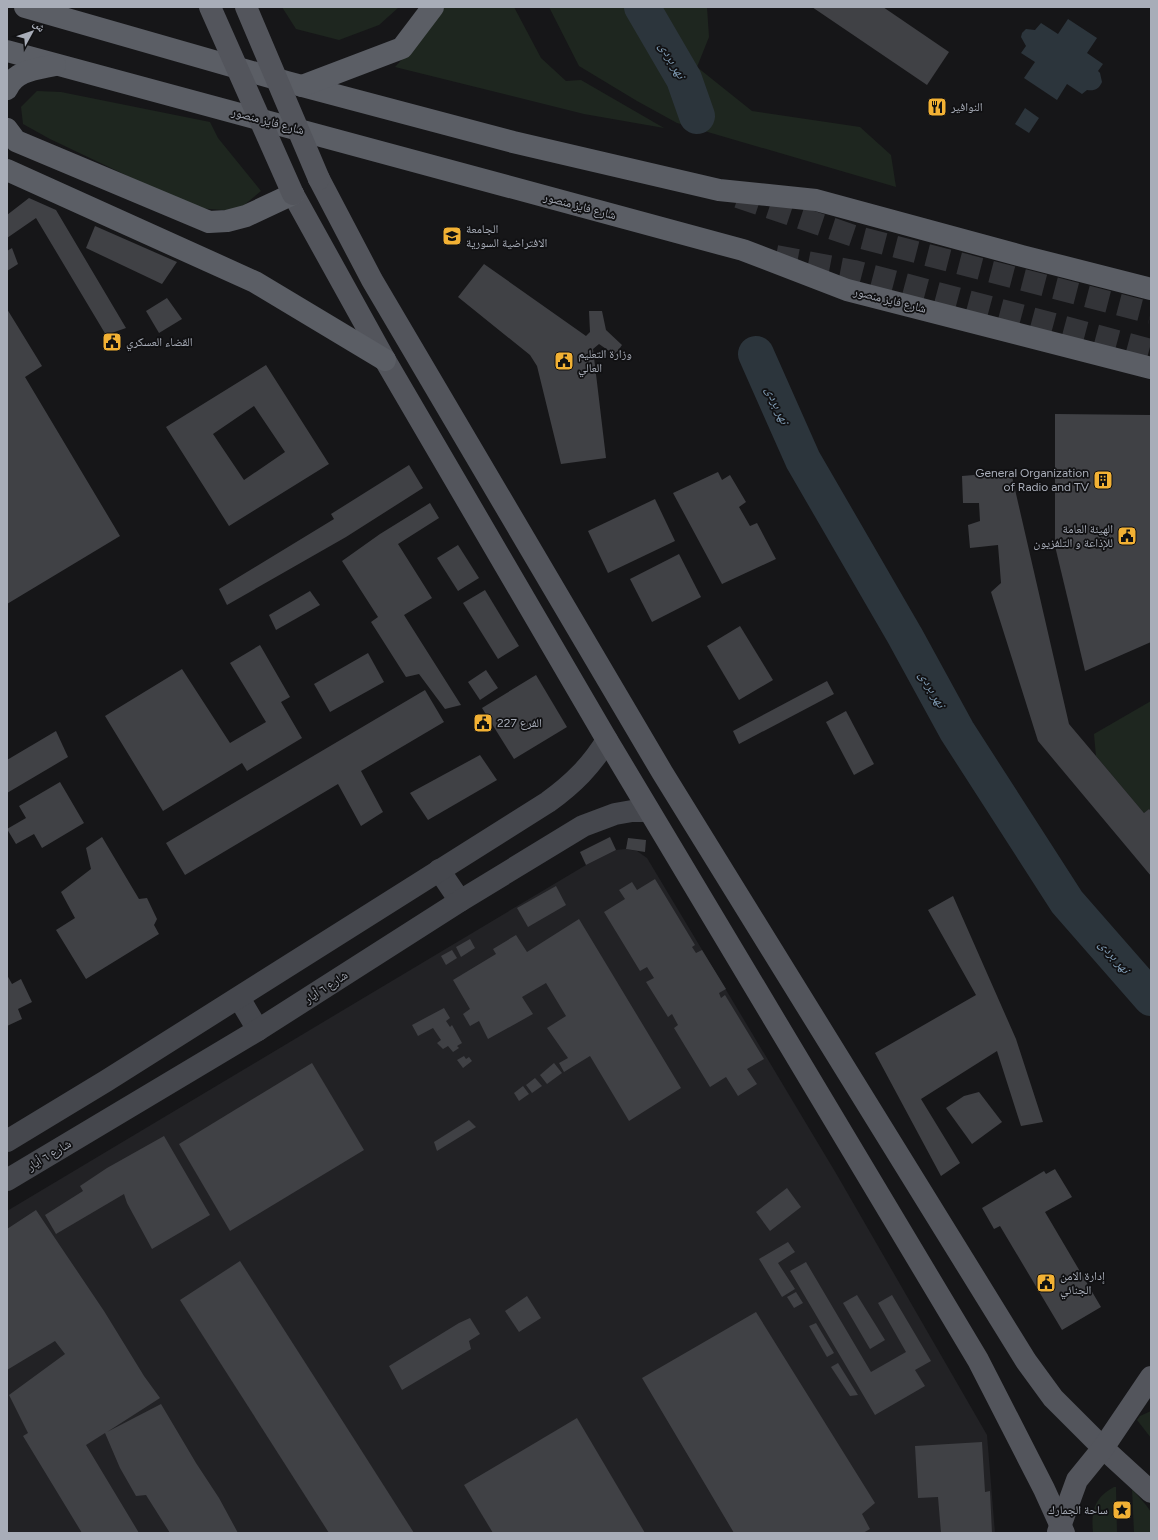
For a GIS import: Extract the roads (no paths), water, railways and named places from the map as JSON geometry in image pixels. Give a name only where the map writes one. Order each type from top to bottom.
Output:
[{"type":"highway","points":[[25,7],[302,86],[513,142],[712,188],[816,200],[1022,256],[1151,289]]},
{"type":"highway","points":[[302,86],[402,48],[433,7]]},
{"type":"highway","name":"شارع فايز منصور","points":[[7,51],[743,250],[847,290],[1151,368]]},
{"type":"highway","points":[[7,89],[10,83],[19,74],[56,64]]},
{"type":"highway","points":[[7,129],[16,142],[209,222],[227,221],[246,216],[293,194]]},
{"type":"highway","points":[[7,170],[255,282],[385,360]]},
{"type":"main road","points":[[210,7],[293,194],[385,360],[607,740],[978,1360],[1061,1530]]},
{"type":"main road","points":[[246,7],[319,178],[376,287],[679,800],[1026,1361],[1053,1398],[1103,1448],[1151,1492]]},
{"type":"main road","points":[[7,1141],[239,998],[562,792],[587,768],[607,740]]},
{"type":"main road","name":"شارع ٦ أيار","points":[[7,1180],[258,1030],[460,901],[583,826],[615,814],[650,811]]},
{"type":"main road","points":[[439,870],[460,901]]},
{"type":"main road","points":[[239,998],[258,1030]]},
{"type":"main road","points":[[57,1111],[74,1139]]},
{"type":"main road","points":[[1061,1530],[1077,1480],[1103,1448],[1151,1377]]},
{"type":"waterway","name":"نهر بردى","points":[[642,7],[684,79],[697,116]]},
{"type":"waterway","name":"نهر بردى","points":[[756,354],[803,460],[905,636],[957,731],[1067,902],[1151,998]]},
{"type":"tunnel","points":[[738,197],[854,236],[1151,313]]},
{"type":"tunnel","points":[[776,256],[854,271],[1151,350]]},
{"type":"place","name":"النوافير","points":[[937,107]]},
{"type":"place","name":"الجامعة الافتراضية السورية","points":[[452,236]]},
{"type":"place","name":"القضاء العسكري","points":[[112,342]]},
{"type":"place","name":"وزارة التعليم العالي","points":[[564,361]]},
{"type":"place","name":"General Organization of Radio and TV","points":[[1103,480]]},
{"type":"place","name":"الهيئة العامة للإذاعة و التلفزيون","points":[[1127,536]]},
{"type":"place","name":"الفرع 227","points":[[483,723]]},
{"type":"place","name":"إدارة الامن الجنائي","points":[[1046,1283]]},
{"type":"place","name":"ساحة الجمارك","points":[[1122,1510]]}]
